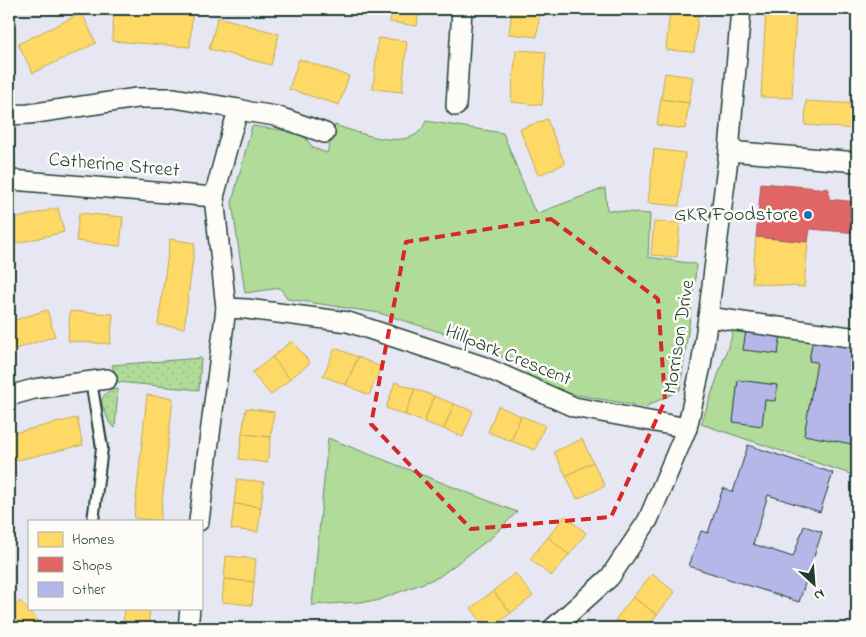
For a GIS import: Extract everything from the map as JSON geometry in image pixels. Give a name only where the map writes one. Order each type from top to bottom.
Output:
[{"type":"street","points":[[456,106],[462,9]]},
{"type":"street","name":"Morrison Drive","points":[[552,628],[610,577],[648,520],[687,428],[701,366],[708,317],[729,151],[741,9]]},
{"type":"street","points":[[9,115],[29,114],[137,98],[174,98],[276,116],[325,133]]},
{"type":"street","points":[[199,520],[226,308],[214,197],[239,109]]},
{"type":"street","points":[[729,151],[857,162]]},
{"type":"street","name":"Catherine Street","points":[[9,181],[214,197]]},
{"type":"street","name":"Hillpark Crescent","points":[[226,308],[348,322],[482,366],[574,407],[687,428]]},
{"type":"street","points":[[708,317],[857,338]]},
{"type":"street","points":[[9,396],[34,389],[99,380]]},
{"type":"street","points":[[188,628],[190,610]]},
{"type":"lane","points":[[93,520],[102,448],[99,380]]},
{"type":"highlighted area","points":[[551,219],[658,299],[665,401],[611,517],[471,529],[371,424],[406,242]]},
{"type":"green space","points":[[426,121],[503,133],[533,208],[538,213],[605,188],[607,210],[650,214],[648,257],[696,264],[680,390],[645,407],[572,394],[534,381],[524,368],[472,342],[379,313],[288,299],[280,288],[245,293],[232,202],[252,126],[302,133],[313,148],[327,153],[335,125],[379,138],[402,139],[420,131]]},
{"type":"green space","points":[[735,327],[857,344],[857,607],[856,476],[701,424]]},
{"type":"green space","points":[[201,358],[199,390],[118,382],[112,365]]},
{"type":"green space","points":[[118,389],[115,428],[110,424],[101,402],[107,392]]},
{"type":"green space","points":[[328,438],[517,512],[493,536],[439,577],[376,601],[312,605]]},
{"type":"building: Homes","points":[[114,9],[192,15],[190,47],[112,41]]},
{"type":"building: Homes","points":[[392,9],[419,9],[417,26],[390,22]]},
{"type":"building: Homes","points":[[512,9],[540,9],[537,37],[509,34]]},
{"type":"building: Homes","points":[[670,9],[699,9],[694,52],[666,50]]},
{"type":"building: Homes","points":[[766,9],[796,9],[792,98],[761,97]]},
{"type":"building: Homes","points":[[82,13],[96,43],[33,73],[18,44]]},
{"type":"building: Homes","points":[[218,17],[279,34],[271,65],[209,49]]},
{"type":"building: Homes","points":[[378,38],[407,41],[402,92],[373,89]]},
{"type":"building: Homes","points":[[516,50],[546,52],[542,105],[511,102]]},
{"type":"building: Homes","points":[[299,59],[349,76],[339,105],[289,89]]},
{"type":"building: Homes","points":[[665,73],[693,77],[689,103],[661,99]]},
{"type":"building: Homes","points":[[661,99],[689,103],[685,129],[657,125]]},
{"type":"building: Homes","points":[[806,101],[857,104],[857,129],[805,125]]},
{"type":"building: Homes","points":[[547,119],[565,164],[538,175],[520,129]]},
{"type":"building: Homes","points":[[654,149],[685,153],[679,206],[648,203]]},
{"type":"building: Homes","points":[[58,208],[64,232],[9,245],[9,220]]},
{"type":"building: Homes","points":[[79,213],[123,217],[120,246],[76,241]]},
{"type":"building: Homes","points":[[654,222],[680,223],[677,257],[651,255]]},
{"type":"building: Homes","points":[[756,237],[808,242],[804,287],[752,283]]},
{"type":"building: Homes","points":[[170,239],[195,243],[184,328],[158,325]]},
{"type":"building: Homes","points":[[47,310],[55,336],[9,351],[9,322]]},
{"type":"building: Homes","points":[[70,311],[113,314],[110,344],[68,341]]},
{"type":"building: Homes","points":[[292,341],[310,363],[290,379],[272,357]]},
{"type":"building: Homes","points":[[335,348],[358,357],[346,385],[323,376]]},
{"type":"building: Homes","points":[[272,357],[290,379],[271,395],[252,373]]},
{"type":"building: Homes","points":[[358,357],[381,367],[369,395],[346,385]]},
{"type":"building: Homes","points":[[395,382],[415,389],[405,415],[386,408]]},
{"type":"building: Homes","points":[[415,389],[434,396],[424,422],[405,415]]},
{"type":"building: Homes","points":[[147,395],[173,398],[160,520],[134,518]]},
{"type":"building: Homes","points":[[434,396],[454,404],[444,429],[424,422]]},
{"type":"building: Homes","points":[[454,404],[473,411],[463,437],[444,429]]},
{"type":"building: Homes","points":[[498,406],[521,416],[511,441],[488,432]]},
{"type":"building: Homes","points":[[246,408],[274,412],[271,437],[242,434]]},
{"type":"building: Homes","points":[[521,416],[545,425],[535,450],[511,441]]},
{"type":"building: Homes","points":[[77,418],[83,445],[9,462],[9,434]]},
{"type":"building: Homes","points":[[242,434],[271,437],[267,463],[239,459]]},
{"type":"building: Homes","points":[[582,439],[593,462],[566,476],[554,452]]},
{"type":"building: Homes","points":[[593,462],[605,486],[577,499],[566,476]]},
{"type":"building: Homes","points":[[237,479],[264,482],[261,507],[234,504]]},
{"type":"building: Homes","points":[[234,504],[261,507],[258,532],[231,529]]},
{"type":"building: Homes","points":[[565,516],[586,533],[569,555],[548,537]]},
{"type":"building: Homes","points":[[548,537],[569,555],[551,576],[530,559]]},
{"type":"building: Homes","points":[[226,556],[256,559],[254,582],[224,579]]},
{"type":"building: Homes","points":[[515,573],[533,596],[511,613],[493,591]]},
{"type":"building: Homes","points":[[652,574],[675,592],[657,615],[633,597]]},
{"type":"building: Homes","points":[[224,579],[254,582],[252,605],[222,602]]},
{"type":"building: Homes","points":[[493,591],[511,613],[491,628],[486,628],[471,608]]},
{"type":"building: Homes","points":[[633,597],[657,615],[646,628],[625,628],[615,620]]},
{"type":"building: Homes","points":[[20,601],[45,628],[10,628],[9,611]]},
{"type":"building: Homes","points":[[125,610],[150,610],[148,628],[123,626]]},
{"type":"building: Homes","points":[[245,620],[253,628],[236,628]]},
{"type":"building: Homes","points":[[456,622],[458,628],[438,628]]},
{"type":"building: Shops","name":"GKR Foodstore","points":[[761,183],[829,189],[829,199],[857,202],[857,233],[810,229],[808,242],[756,237]]},
{"type":"building: Other","points":[[746,330],[781,333],[778,354],[743,350]]},
{"type":"building: Other","points":[[813,338],[857,346],[857,445],[804,435],[817,362],[809,361]]},
{"type":"building: Other","points":[[738,380],[777,385],[775,401],[765,400],[762,426],[733,422]]},
{"type":"building: Other","points":[[748,445],[833,473],[820,512],[768,495],[753,544],[793,557],[804,526],[822,532],[799,602],[689,566],[701,531],[708,533],[723,488],[733,492]]},
{"type":"place","name":"GKR Foodstore","points":[[808,215]]}]
